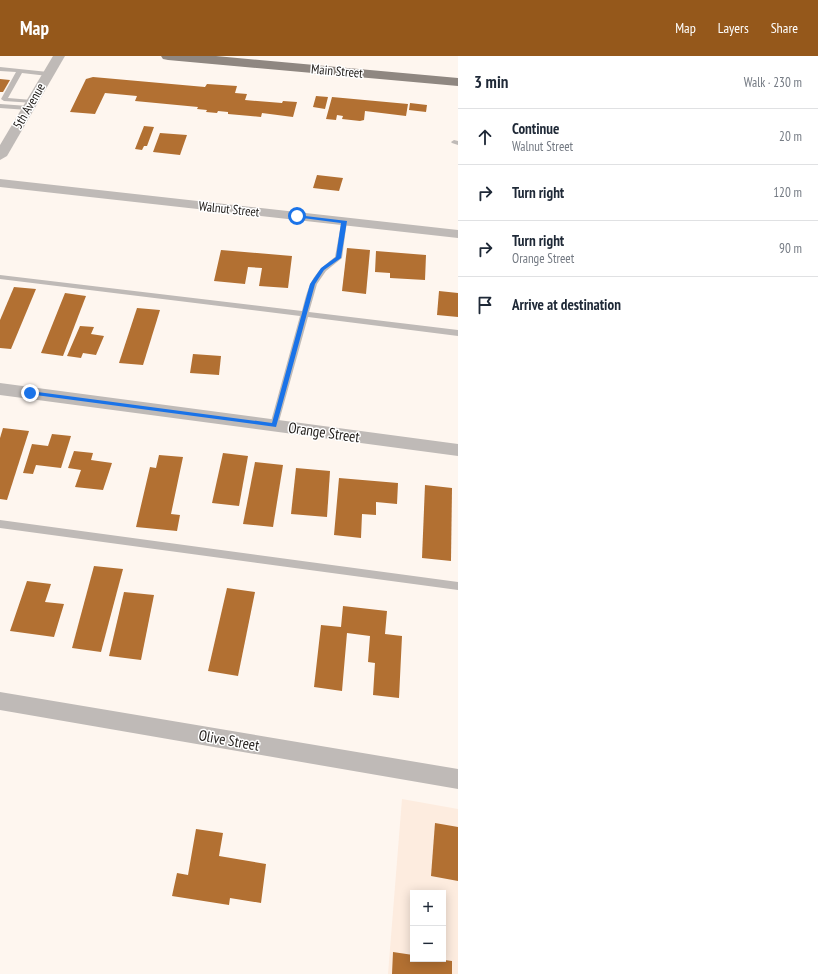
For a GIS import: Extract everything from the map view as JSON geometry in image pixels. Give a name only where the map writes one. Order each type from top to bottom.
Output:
[{"type":"main road","name":"Main Street","points":[[168,56],[458,82]]},
{"type":"street","name":"5th Avenue","points":[[0,156],[58,56]]},
{"type":"street","name":"Walnut Street","points":[[0,183],[458,234]]},
{"type":"street","name":"Orange Street","points":[[0,389],[458,450]]},
{"type":"street","name":"Olive Street","points":[[0,701],[458,779]]},
{"type":"lane","points":[[0,69],[48,74]]},
{"type":"lane","points":[[20,71],[4,99],[30,105]]},
{"type":"lane","points":[[0,106],[30,105]]},
{"type":"lane","points":[[274,425],[285,390],[313,284],[323,269],[338,258],[344,221]]},
{"type":"lane","points":[[0,277],[458,333]]},
{"type":"lane","points":[[0,524],[458,586]]},
{"type":"shaded area","points":[[402,799],[458,809],[458,974],[388,974]]},
{"type":"building","points":[[93,77],[205,87],[207,84],[237,86],[235,93],[247,94],[245,100],[282,103],[283,101],[297,102],[293,117],[262,113],[261,117],[228,114],[228,112],[218,111],[217,113],[206,112],[207,110],[197,109],[198,107],[135,101],[137,96],[105,93],[95,114],[70,112],[86,79]]},
{"type":"building","points":[[0,79],[10,80],[3,92],[0,92]]},
{"type":"building","points":[[316,96],[328,97],[325,109],[313,107]]},
{"type":"building","points":[[332,97],[408,104],[406,116],[365,111],[364,120],[360,121],[342,119],[343,116],[337,115],[336,120],[326,119]]},
{"type":"building","points":[[410,103],[427,105],[426,112],[409,110]]},
{"type":"building","points":[[144,126],[154,127],[147,146],[144,146],[142,150],[135,149]]},
{"type":"building","points":[[160,133],[187,135],[180,155],[153,152]]},
{"type":"building","points":[[317,175],[343,178],[339,191],[313,188]]},
{"type":"building","points":[[347,248],[370,250],[366,294],[342,291]]},
{"type":"building","points":[[221,250],[292,256],[288,288],[259,286],[262,268],[248,267],[245,284],[214,281]]},
{"type":"building","points":[[376,251],[426,255],[425,280],[390,278],[390,273],[375,272]]},
{"type":"building","points":[[14,287],[36,289],[11,349],[0,348],[0,320]]},
{"type":"building","points":[[439,291],[458,293],[458,317],[437,315]]},
{"type":"building","points":[[65,293],[86,296],[63,356],[41,353]]},
{"type":"building","points":[[137,308],[160,310],[143,365],[119,363]]},
{"type":"building","points":[[80,326],[94,327],[91,334],[104,336],[96,355],[83,353],[81,358],[67,356]]},
{"type":"building","points":[[193,354],[221,356],[219,375],[190,373]]},
{"type":"building","points":[[3,428],[29,431],[7,500],[0,499],[0,438]]},
{"type":"building","points":[[52,434],[71,436],[61,468],[36,465],[33,474],[23,473],[32,444],[48,446]]},
{"type":"building","points":[[74,451],[93,453],[91,460],[112,463],[103,490],[75,487],[81,470],[68,468]]},
{"type":"building","points":[[223,453],[248,456],[239,506],[212,503]]},
{"type":"building","points":[[159,455],[183,457],[171,514],[180,515],[177,531],[136,527],[150,467],[156,468]]},
{"type":"building","points":[[255,462],[283,465],[273,527],[243,524]]},
{"type":"building","points":[[296,468],[330,471],[327,517],[291,514]]},
{"type":"building","points":[[339,478],[398,483],[397,504],[376,502],[376,515],[362,514],[361,538],[334,535]]},
{"type":"building","points":[[425,485],[452,488],[451,561],[422,558]]},
{"type":"building","points":[[94,566],[123,569],[101,652],[72,648]]},
{"type":"building","points":[[27,581],[51,584],[45,602],[64,604],[54,637],[10,631]]},
{"type":"building","points":[[227,588],[255,592],[238,676],[208,671]]},
{"type":"building","points":[[124,592],[154,595],[141,660],[109,656]]},
{"type":"building","points":[[343,606],[387,611],[385,634],[402,636],[399,698],[373,695],[375,663],[368,662],[370,636],[347,633],[342,691],[314,687],[321,625],[341,627]]},
{"type":"building","points":[[435,823],[458,827],[458,881],[431,876]]},
{"type":"building","points":[[196,829],[223,833],[219,856],[266,864],[261,903],[230,898],[229,905],[172,896],[177,873],[188,875]]},
{"type":"building","points":[[393,952],[410,955],[410,962],[452,961],[452,974],[392,974]]},
{"type":"route","points":[[30,393],[274,425],[285,390],[313,284],[323,269],[332,264],[338,258],[344,221],[297,216]]}]
